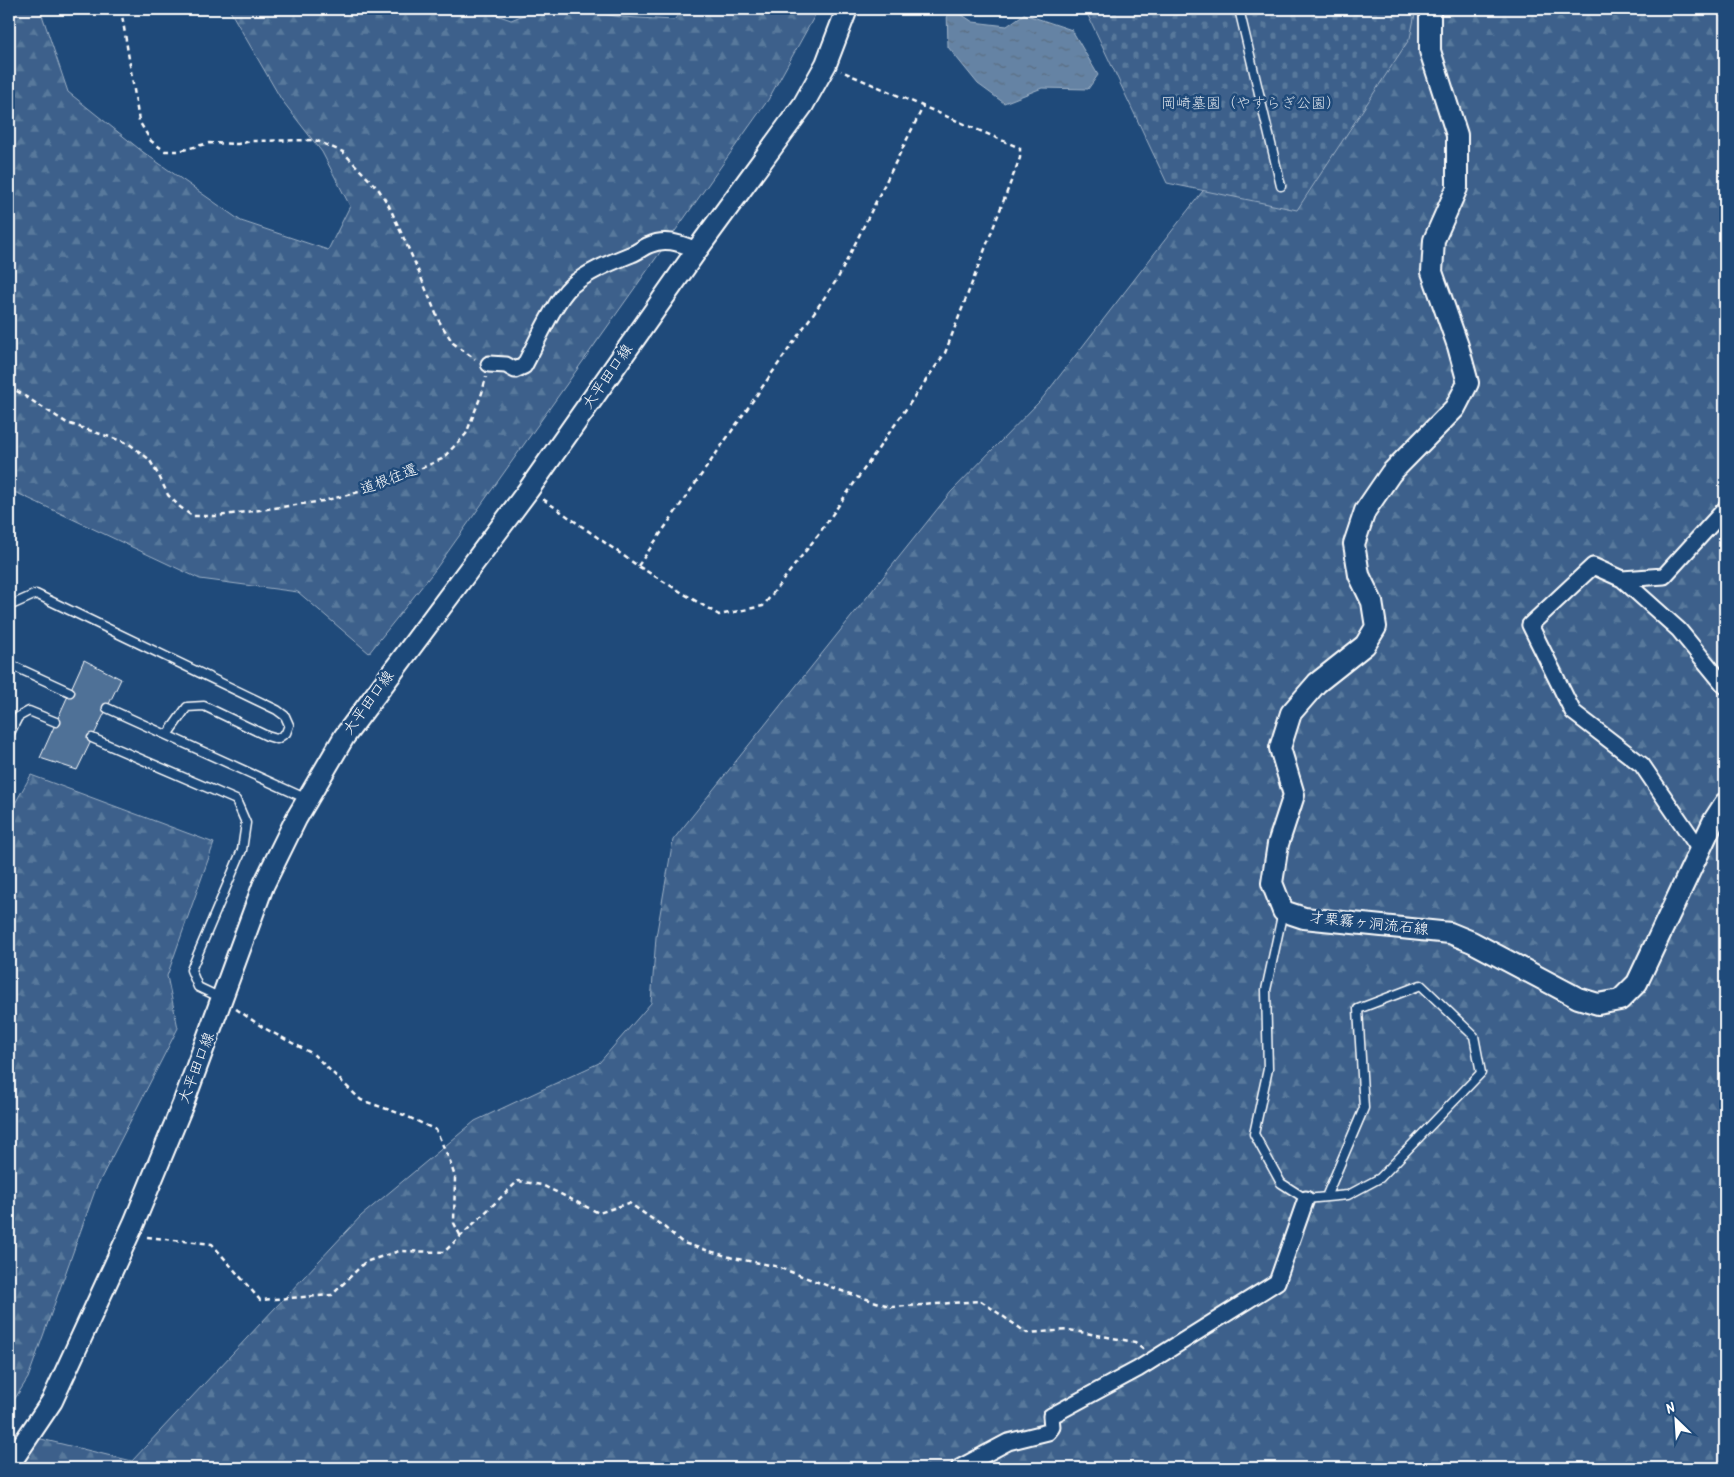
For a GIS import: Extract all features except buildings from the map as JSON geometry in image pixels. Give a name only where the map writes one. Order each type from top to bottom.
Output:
[{"type":"street","name":"大平田口線","points":[[9,1465],[52,1401],[129,1234],[183,1104],[263,886],[307,799],[344,737],[529,489],[697,250],[803,105],[826,64],[847,9]]},
{"type":"street","points":[[1283,911],[1272,883],[1278,844],[1294,795],[1280,748],[1291,713],[1318,683],[1365,644],[1376,627],[1372,602],[1359,575],[1354,544],[1365,511],[1391,474],[1455,408],[1468,383],[1458,346],[1432,272],[1434,240],[1457,188],[1457,135],[1430,51],[1430,9]]},
{"type":"street","points":[[489,364],[506,365],[515,370],[524,366],[552,312],[569,288],[586,275],[659,241],[674,241],[697,250]]},
{"type":"street","points":[[1622,579],[1664,576],[1725,509]]},
{"type":"street","points":[[1700,850],[1642,765],[1573,712],[1530,625],[1593,566],[1622,579],[1679,630],[1725,686]]},
{"type":"street","name":"才栗霧ヶ洞流石線","points":[[1283,911],[1304,918],[1450,933],[1472,942],[1578,998],[1598,1004],[1620,1000],[1637,983],[1714,820],[1725,803]]},
{"type":"street","points":[[959,1468],[1008,1442],[1048,1432],[1052,1427],[1051,1416],[1156,1357],[1277,1282],[1306,1199]]},
{"type":"lane","points":[[1239,9],[1281,186]]},
{"type":"lane","points":[[9,606],[36,594],[277,710],[285,716],[289,725],[286,733],[277,739],[204,706],[187,707],[166,735]]},
{"type":"lane","points":[[9,664],[70,692]]},
{"type":"lane","points":[[107,708],[307,799]]},
{"type":"lane","points":[[9,735],[18,717],[29,711],[56,722]]},
{"type":"lane","points":[[92,738],[236,800],[246,823],[242,850],[191,970],[198,987],[223,999]]},
{"type":"lane","points":[[1283,911],[1266,990],[1268,1069],[1254,1134],[1281,1183],[1306,1199],[1348,1195],[1380,1178],[1481,1073],[1474,1036],[1421,985],[1358,1009],[1364,1108],[1326,1197]]},
{"type":"path","points":[[121,9],[139,121],[151,142],[165,151],[179,151],[209,143],[238,144],[251,141],[314,140],[343,152],[379,190],[389,206],[416,263],[440,321],[453,343],[472,358],[489,364]]},
{"type":"path","points":[[529,489],[638,566],[719,615],[763,606],[818,535],[945,354],[1020,158],[1020,148],[826,64]]},
{"type":"path","points":[[638,566],[838,278],[923,107]]},
{"type":"path","name":"道根往還","points":[[9,386],[67,423],[128,443],[148,458],[168,495],[180,507],[192,516],[218,516],[324,501],[379,486],[442,459],[466,434],[482,393],[489,364]]},
{"type":"path","points":[[223,999],[264,1028],[313,1054],[361,1100],[404,1115],[436,1130],[450,1159],[455,1177],[454,1223],[460,1237]]},
{"type":"path","points":[[129,1234],[212,1244],[260,1300],[332,1295],[365,1262],[399,1251],[444,1252],[518,1181],[542,1184],[599,1213],[629,1203],[664,1227],[683,1243],[733,1258],[775,1266],[892,1307],[982,1302],[1027,1333],[1069,1330],[1135,1342],[1156,1357]]},
{"type":"green space","points":[[9,9],[40,9],[68,92],[143,152],[241,221],[328,250],[350,206],[322,152],[281,99],[229,9],[480,9],[511,20],[538,9],[575,9],[621,17],[674,20],[683,9],[815,9],[814,17],[768,100],[435,570],[369,653],[298,592],[200,579],[17,493],[9,493]]},
{"type":"green space","name":"岡崎墓園（やすらぎ公園）","points":[[1085,9],[1416,9],[1410,38],[1297,210],[1167,183]]},
{"type":"green space","points":[[1326,9],[1725,9],[1725,1468],[20,1468],[37,1438],[132,1461],[361,1216],[475,1121],[599,1063],[651,1003],[656,937],[673,840],[951,492],[1041,400],[1295,72]]},
{"type":"green space","points":[[31,775],[214,843],[167,976],[178,1028],[96,1188],[28,1378],[9,1408],[9,814]]},
{"type":"water","points":[[947,9],[953,9],[973,22],[1007,26],[1024,14],[1072,30],[1098,75],[1088,89],[1042,88],[1004,103],[978,84],[948,47]]}]
